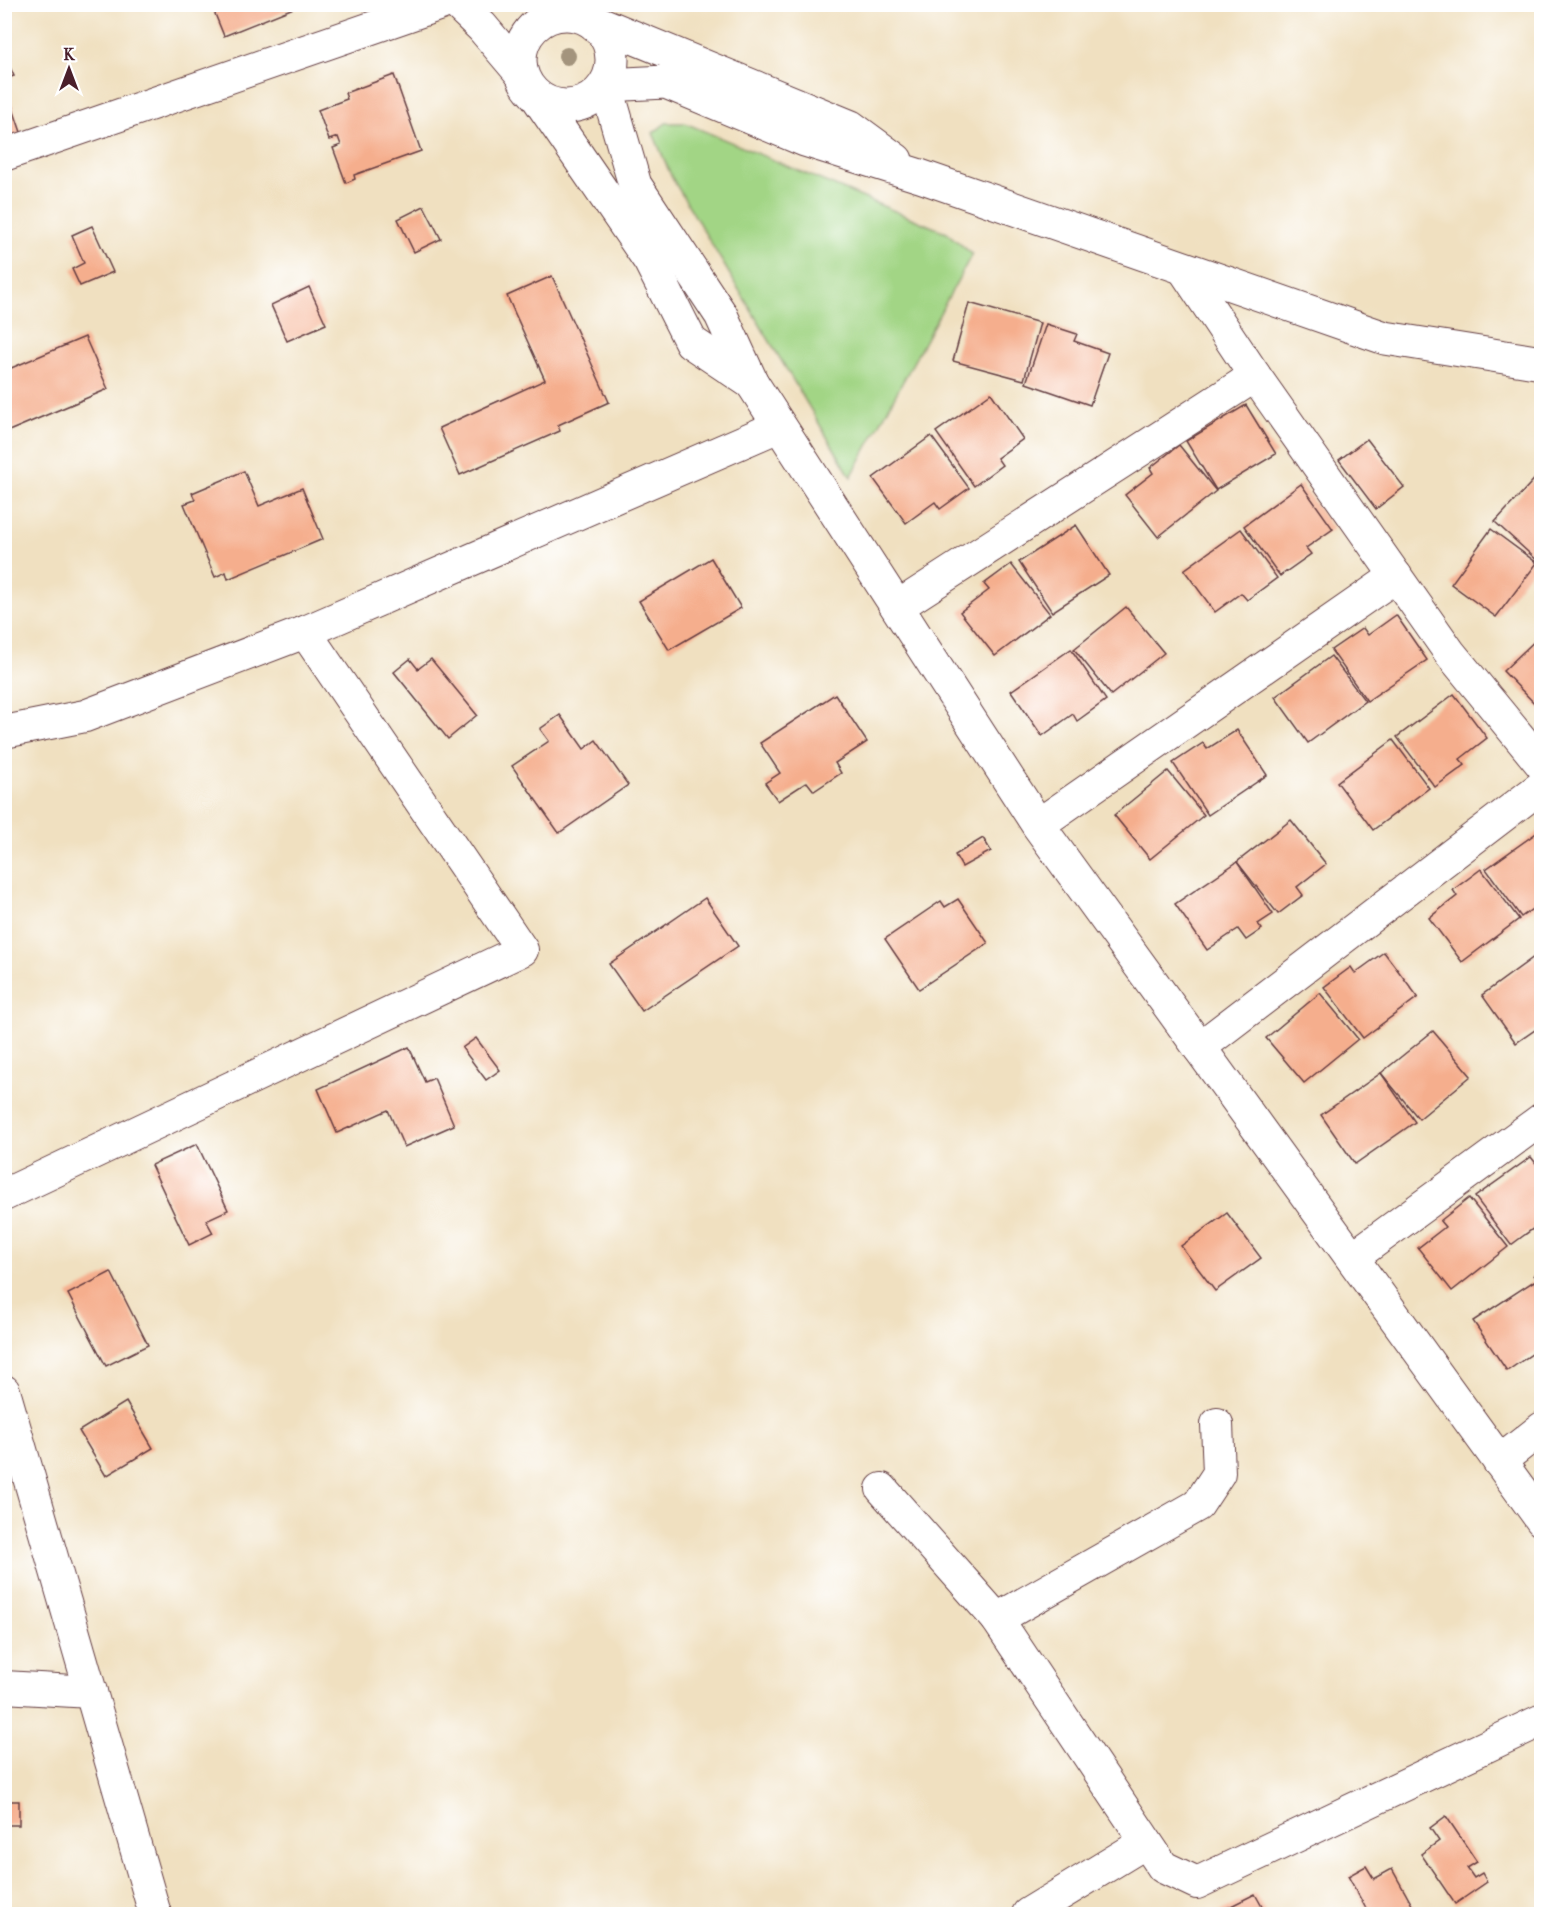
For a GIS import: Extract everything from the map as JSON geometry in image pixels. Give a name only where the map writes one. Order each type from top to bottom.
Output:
[{"type":"street","points":[[4,155],[441,4]]},
{"type":"street","points":[[458,4],[482,27],[530,86],[651,261],[691,342],[752,383]]},
{"type":"street","points":[[577,11],[599,27],[609,40],[613,55],[612,71],[606,85],[596,96],[582,104],[567,107],[552,105],[530,86],[519,58],[522,43],[530,30],[542,20],[557,14],[572,14],[577,11]]},
{"type":"street","points":[[577,11],[851,127],[920,176]]},
{"type":"street","points":[[606,85],[666,82],[805,140],[920,176],[1385,338],[1542,363]]},
{"type":"street","points":[[606,85],[634,185],[721,315],[752,383],[779,426],[1038,825],[1542,1520]]},
{"type":"street","points":[[1183,268],[1255,376],[1450,653],[1542,765]]},
{"type":"street","points":[[897,607],[1255,376]]},
{"type":"street","points":[[4,732],[85,716],[305,632],[779,426]]},
{"type":"street","points":[[1038,825],[1396,576]]},
{"type":"street","points":[[4,1195],[522,950],[305,632]]},
{"type":"street","points":[[1199,1048],[1542,786]]},
{"type":"street","points":[[1352,1258],[1542,1119]]},
{"type":"street","points":[[4,1391],[155,1914]]},
{"type":"street","points":[[997,1619],[1198,1505],[1219,1473],[1217,1424]]},
{"type":"street","points":[[1499,1462],[1542,1428]]},
{"type":"street","points":[[882,1489],[997,1619],[1163,1867],[1197,1883],[1542,1720]]},
{"type":"street","points":[[4,1687],[92,1692]]},
{"type":"street","points":[[1028,1914],[1146,1842]]},
{"type":"green space","points":[[666,123],[685,123],[947,233],[972,254],[851,477],[672,178],[653,133]]},
{"type":"building","points":[[211,4],[295,4],[296,7],[224,36]]},
{"type":"building","points":[[4,54],[14,76],[4,79]]},
{"type":"building","points":[[394,75],[421,151],[354,175],[355,179],[346,183],[333,148],[341,145],[338,137],[329,140],[318,110],[347,99],[345,93]]},
{"type":"building","points":[[7,91],[24,141],[4,148],[4,92]]},
{"type":"building","points":[[424,206],[441,239],[414,252],[398,219]]},
{"type":"building","points":[[92,226],[113,272],[80,286],[72,269],[84,263],[72,235]]},
{"type":"building","points":[[552,276],[609,402],[558,425],[560,431],[460,475],[439,428],[545,380],[507,296]]},
{"type":"building","points":[[309,287],[326,324],[287,341],[271,305]]},
{"type":"building","points":[[969,303],[1040,323],[1024,380],[953,361]]},
{"type":"building","points":[[1046,324],[1077,334],[1074,341],[1108,353],[1090,405],[1026,383]]},
{"type":"building","points":[[85,337],[108,389],[4,433],[4,371]]},
{"type":"building","points":[[991,393],[1023,439],[997,458],[1002,465],[974,486],[936,432]]},
{"type":"building","points":[[1246,405],[1276,454],[1216,490],[1186,441]]},
{"type":"building","points":[[931,436],[969,488],[940,509],[935,502],[906,523],[873,478]]},
{"type":"building","points":[[1367,439],[1404,487],[1376,509],[1339,460]]},
{"type":"building","points":[[1179,445],[1216,491],[1158,537],[1125,495],[1153,473],[1150,468]]},
{"type":"building","points":[[244,471],[259,506],[302,488],[323,539],[228,579],[226,572],[215,577],[184,504],[195,500],[192,493]]},
{"type":"building","points":[[1542,471],[1542,559],[1539,562],[1495,522]]},
{"type":"building","points":[[1301,484],[1333,529],[1306,548],[1311,554],[1280,576],[1244,526]]},
{"type":"building","points":[[1076,525],[1109,575],[1052,612],[1019,562]]},
{"type":"building","points":[[1241,529],[1277,578],[1247,600],[1241,593],[1215,612],[1184,570]]},
{"type":"building","points":[[1491,529],[1537,563],[1496,617],[1451,584]]},
{"type":"building","points":[[711,558],[741,608],[669,650],[639,601]]},
{"type":"building","points":[[1011,564],[1050,614],[995,656],[960,612],[989,590],[984,584]]},
{"type":"building","points":[[1126,607],[1164,653],[1111,695],[1074,649]]},
{"type":"building","points":[[1396,615],[1427,660],[1367,701],[1331,650],[1363,628],[1368,635]]},
{"type":"building","points":[[1542,634],[1542,707],[1540,709],[1503,671]]},
{"type":"building","points":[[1071,649],[1106,700],[1077,721],[1073,714],[1042,736],[1011,691]]},
{"type":"building","points":[[1331,656],[1365,701],[1308,743],[1275,697]]},
{"type":"building","points":[[410,659],[418,669],[431,659],[477,715],[448,739],[394,672]]},
{"type":"building","points":[[835,694],[867,742],[835,763],[841,773],[814,791],[807,782],[778,801],[765,783],[780,773],[760,743]]},
{"type":"building","points":[[1454,694],[1487,738],[1460,759],[1465,765],[1435,787],[1397,737]]},
{"type":"building","points":[[560,715],[584,749],[596,740],[628,785],[559,833],[512,766],[549,741],[540,729]]},
{"type":"building","points":[[1237,730],[1267,775],[1208,815],[1173,763],[1203,743],[1207,749]]},
{"type":"building","points":[[1393,740],[1429,788],[1373,830],[1337,782]]},
{"type":"building","points":[[1168,771],[1204,815],[1150,859],[1114,815]]},
{"type":"building","points":[[1291,820],[1326,864],[1297,887],[1303,895],[1278,914],[1237,862]]},
{"type":"building","points":[[1542,829],[1542,902],[1521,917],[1486,869]]},
{"type":"building","points":[[983,838],[991,851],[962,867],[955,855]]},
{"type":"building","points":[[1237,862],[1273,914],[1258,924],[1262,929],[1246,940],[1238,929],[1207,950],[1175,904]]},
{"type":"building","points":[[1481,869],[1519,919],[1462,962],[1429,918],[1457,896],[1453,890]]},
{"type":"building","points":[[705,898],[738,946],[642,1011],[609,964]]},
{"type":"building","points":[[958,899],[988,943],[919,989],[885,939],[941,901],[945,907]]},
{"type":"building","points":[[1384,952],[1418,997],[1363,1038],[1324,987],[1351,967],[1355,973]]},
{"type":"building","points":[[1538,954],[1542,958],[1542,1025],[1516,1043],[1482,995]]},
{"type":"building","points":[[1320,993],[1358,1039],[1304,1083],[1266,1038]]},
{"type":"building","points":[[1433,1031],[1471,1076],[1419,1119],[1381,1073]]},
{"type":"building","points":[[476,1038],[500,1070],[486,1080],[462,1048]]},
{"type":"building","points":[[409,1047],[425,1082],[434,1078],[454,1125],[404,1147],[388,1110],[337,1133],[318,1089]]},
{"type":"building","points":[[1381,1073],[1415,1122],[1355,1164],[1321,1115]]},
{"type":"building","points":[[197,1144],[228,1210],[206,1220],[213,1233],[189,1245],[151,1165]]},
{"type":"building","points":[[1531,1157],[1542,1171],[1542,1222],[1511,1245],[1475,1197]]},
{"type":"building","points":[[1469,1198],[1508,1247],[1452,1291],[1418,1248],[1445,1227],[1440,1221]]},
{"type":"building","points":[[1227,1213],[1261,1258],[1215,1291],[1181,1246]]},
{"type":"building","points":[[1542,1270],[1542,1285],[1534,1275]]},
{"type":"building","points":[[111,1272],[148,1345],[106,1366],[68,1294]]},
{"type":"building","points":[[1534,1281],[1542,1292],[1542,1347],[1507,1371],[1473,1321]]},
{"type":"building","points":[[126,1402],[153,1448],[106,1476],[79,1431]]},
{"type":"building","points":[[4,1801],[19,1801],[19,1825],[4,1825]]},
{"type":"building","points":[[1446,1816],[1477,1862],[1467,1868],[1474,1878],[1482,1873],[1487,1882],[1455,1904],[1421,1854],[1439,1841],[1430,1828]]},
{"type":"building","points":[[1366,1866],[1374,1879],[1392,1869],[1417,1914],[1369,1914],[1348,1876]]},
{"type":"building","points":[[1255,1894],[1266,1914],[1215,1914]]}]
